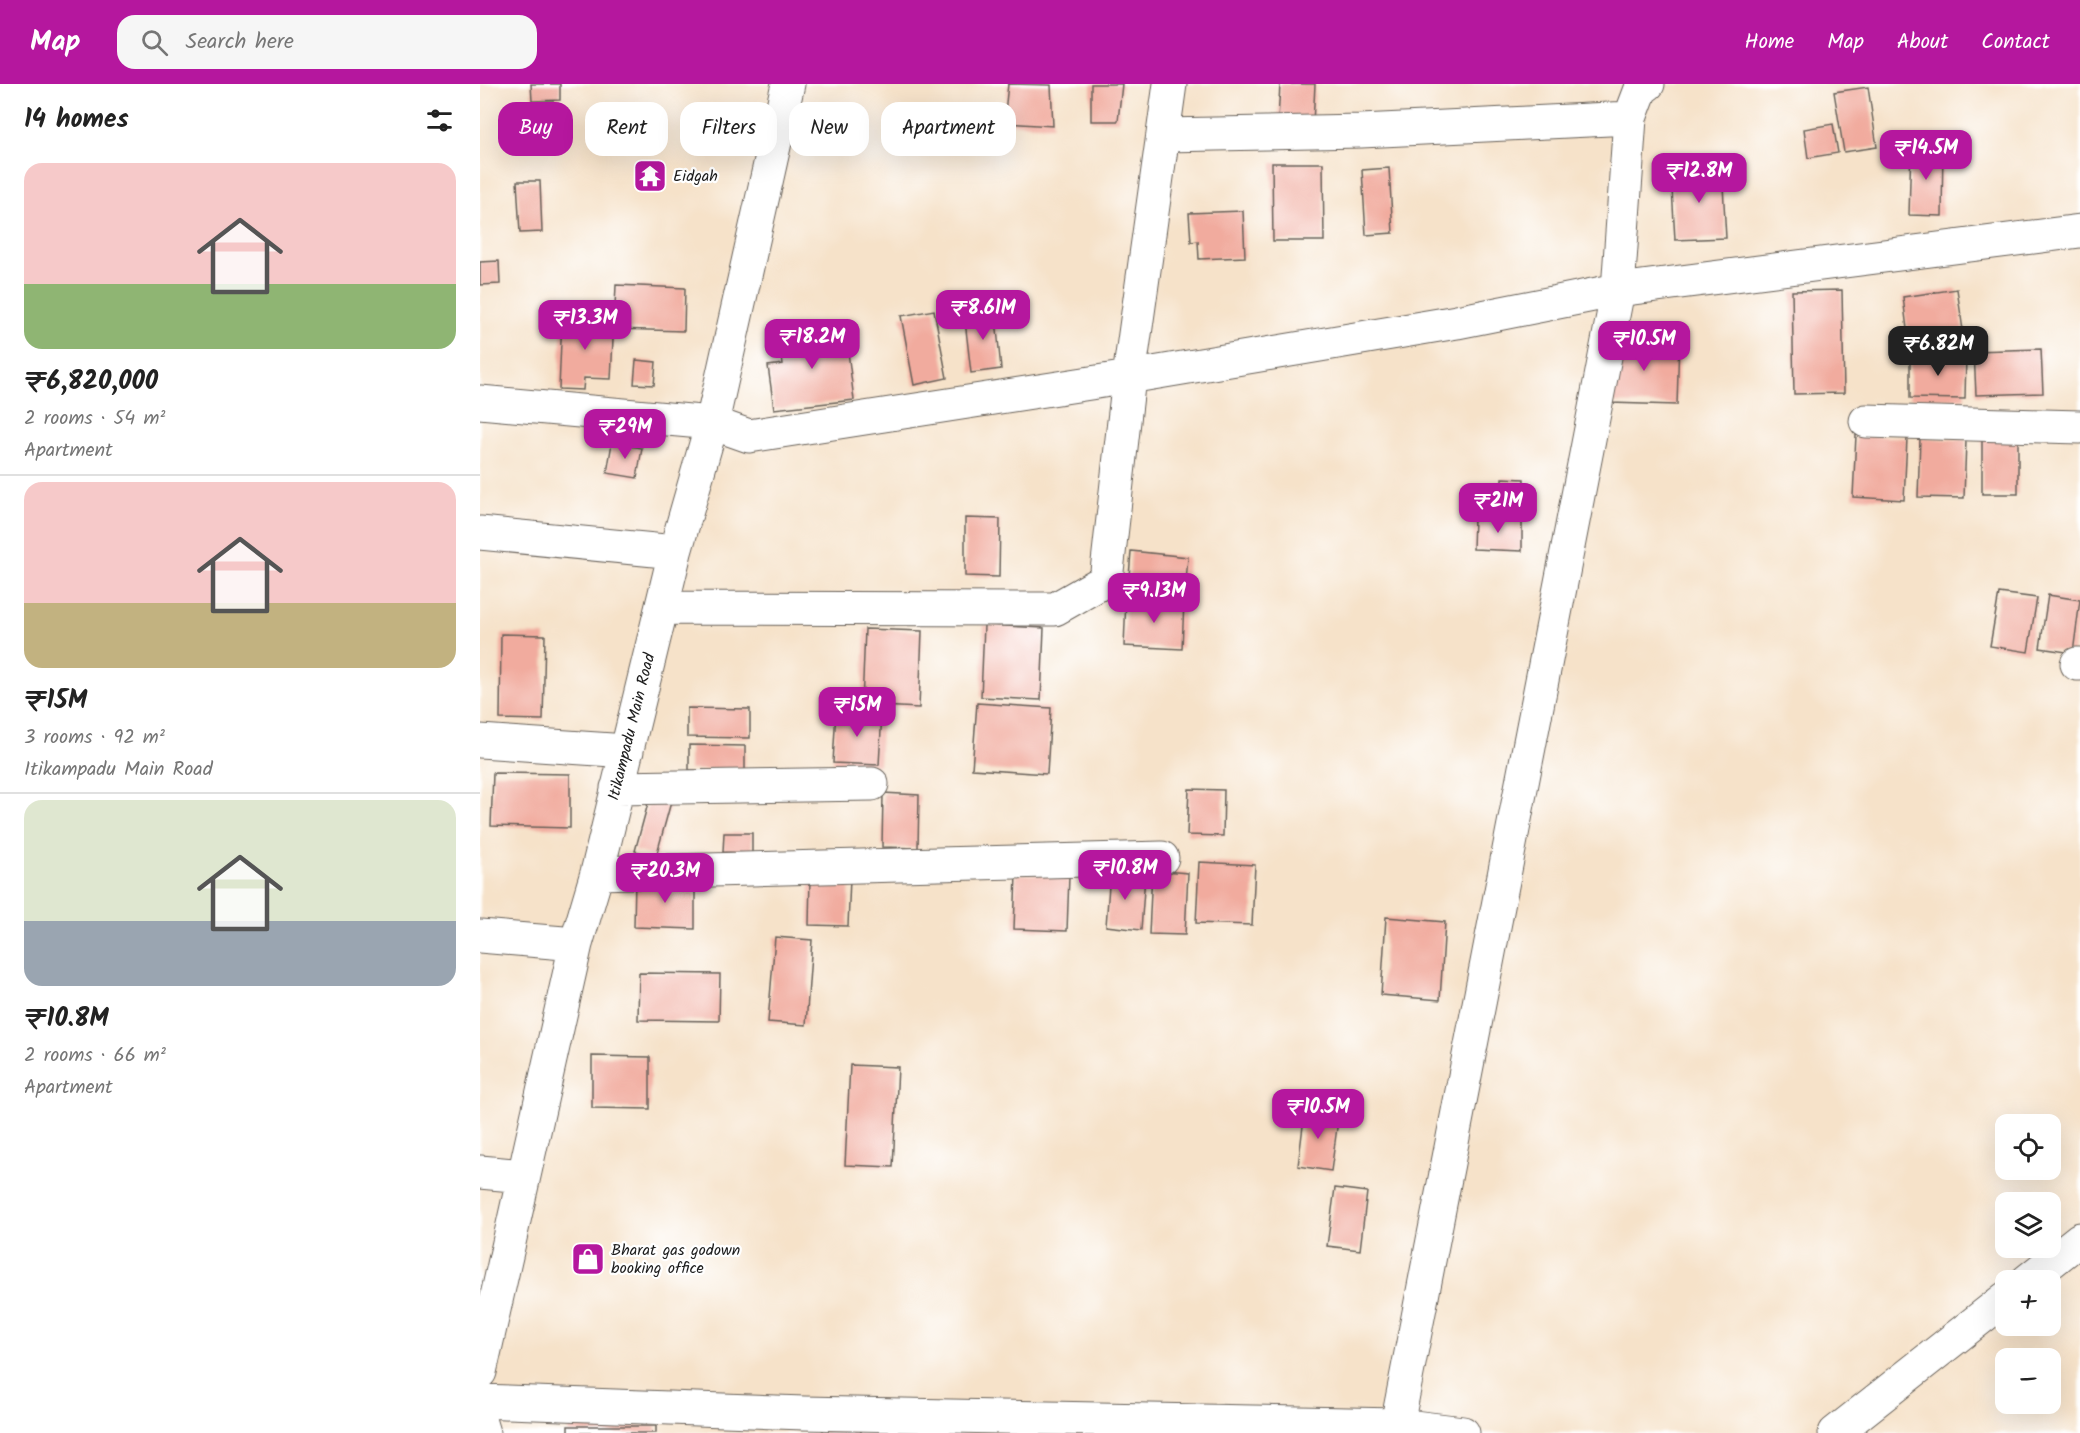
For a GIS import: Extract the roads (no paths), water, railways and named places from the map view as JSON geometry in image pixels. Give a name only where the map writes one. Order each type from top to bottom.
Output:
[{"type":"street","name":"Itikampadu Main Road","points":[[480,1372],[576,944],[597,873],[675,552],[712,423],[788,84]]},
{"type":"street","points":[[662,608],[1054,609],[1106,580],[1129,377],[1170,84]]},
{"type":"street","points":[[1397,1425],[1618,290],[1630,118],[1641,89],[1648,84]]},
{"type":"street","points":[[1164,135],[1361,131],[1630,118]]},
{"type":"street","points":[[480,402],[712,423],[749,436],[1129,377],[1457,322],[1618,290],[2080,231]]},
{"type":"street","points":[[1866,421],[2080,427]]},
{"type":"street","points":[[480,533],[675,552]]},
{"type":"street","points":[[480,741],[627,752]]},
{"type":"street","points":[[617,788],[872,784]]},
{"type":"street","points":[[597,873],[1162,858]]},
{"type":"street","points":[[480,936],[576,944]]},
{"type":"street","points":[[480,1172],[524,1176]]},
{"type":"street","points":[[2041,1270],[2080,1239]]},
{"type":"street","points":[[1834,1433],[1995,1307]]},
{"type":"street","points":[[480,1401],[804,1423],[1355,1429],[1397,1425],[1463,1433]]},
{"type":"street","points":[[480,1423],[483,1433]]},
{"type":"place","name":"Eidgah","points":[[650,176]]},
{"type":"place","name":"Bharat gas godown booking office","points":[[588,1259]]}]
